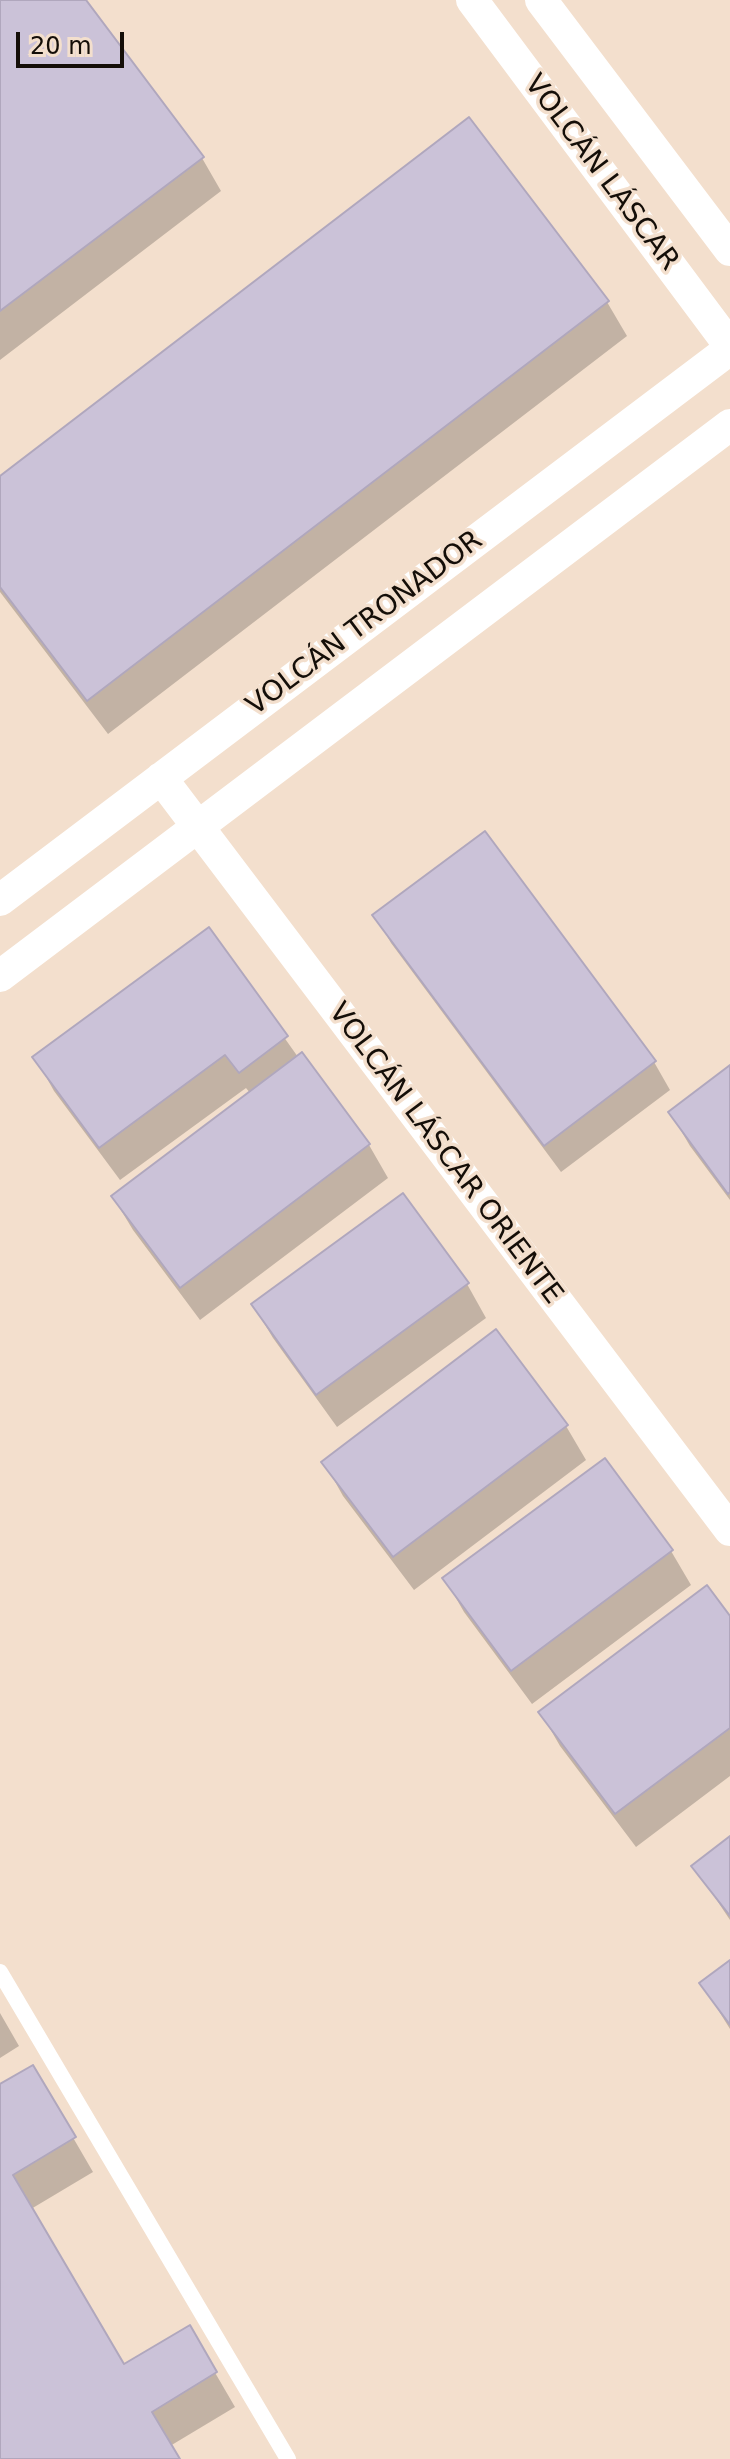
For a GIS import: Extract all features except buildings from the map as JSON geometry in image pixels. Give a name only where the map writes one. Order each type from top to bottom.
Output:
[{"type":"street","name":"VOLCÁN LÁSCAR","points":[[472,0],[730,348]]},
{"type":"street","name":"VOLCÁN LÁSCAR","points":[[541,0],[730,250]]},
{"type":"street","name":"VOLCÁN TRONADOR","points":[[0,900],[730,348]]},
{"type":"street","points":[[0,976],[730,425]]},
{"type":"street","name":"VOLCÁN LÁSCAR ORIENTE","points":[[161,778],[730,1530]]},
{"type":"lane","points":[[0,1972],[288,2459]]}]
